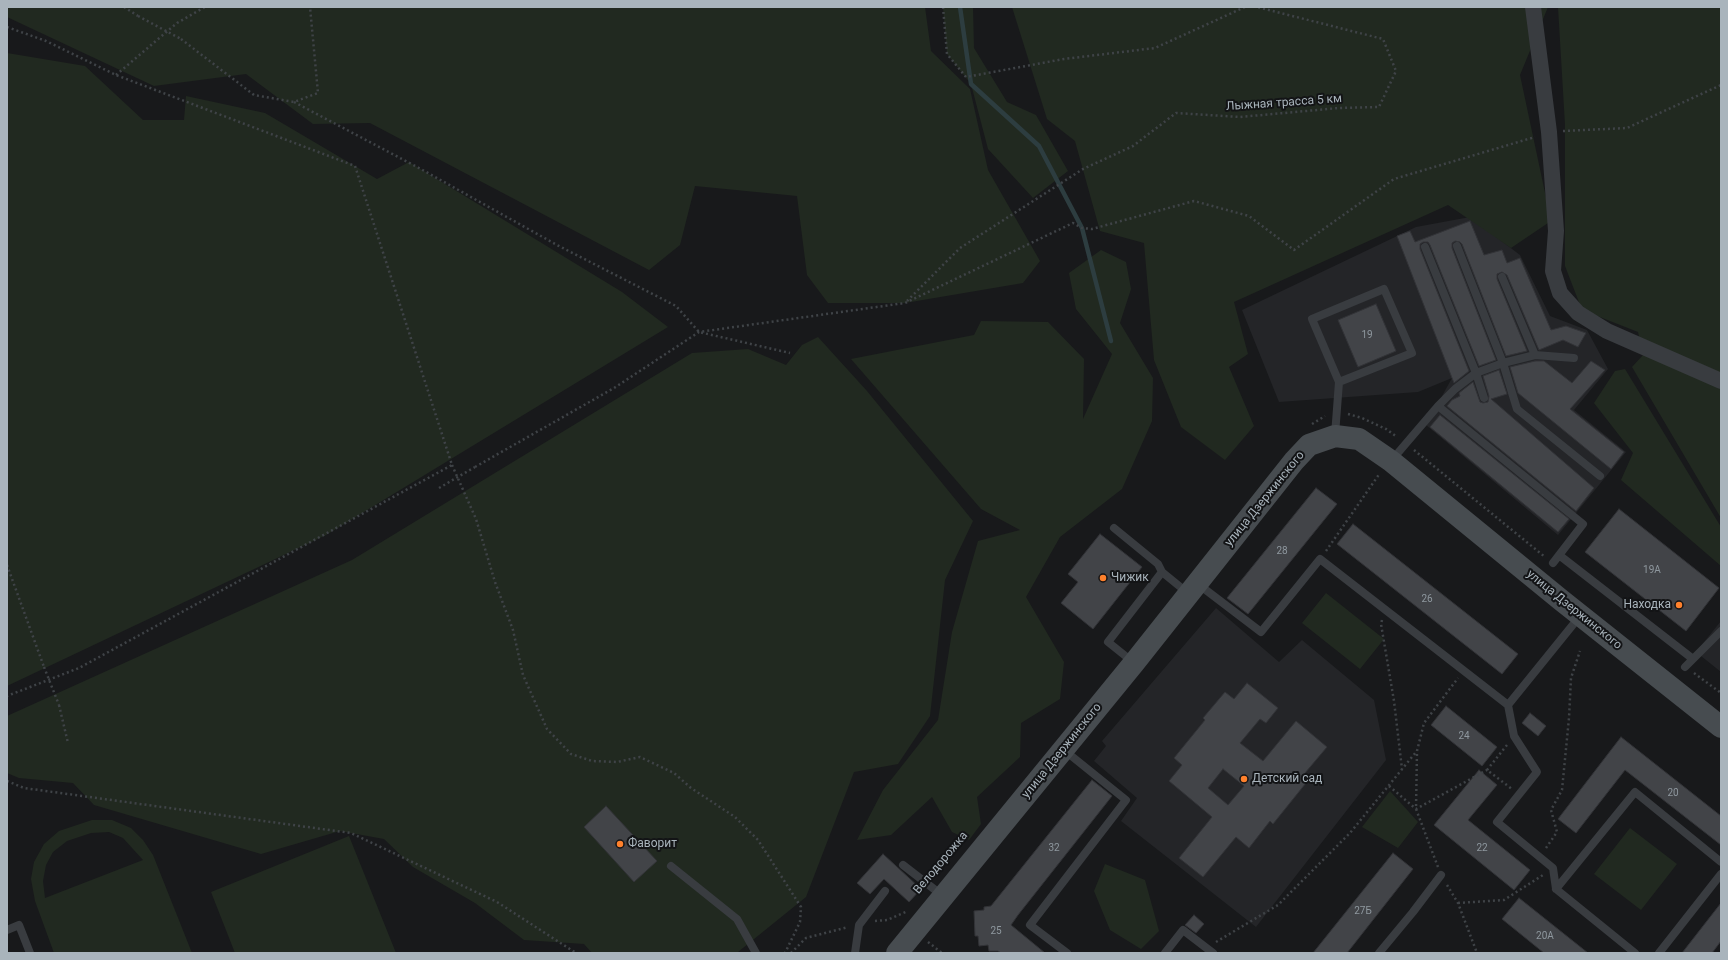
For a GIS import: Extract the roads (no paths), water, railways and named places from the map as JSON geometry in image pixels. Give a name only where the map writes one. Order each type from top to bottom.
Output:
[{"type":"main road","name":"улица Дзержинского","points":[[897,953],[1134,662],[1294,461],[1309,445],[1335,436],[1359,439],[1390,461],[1721,727]]},
{"type":"street","points":[[1534,7],[1549,132],[1556,231],[1554,271],[1560,293],[1578,313],[1607,331],[1721,381]]},
{"type":"lane","points":[[1457,246],[1503,363],[1517,409],[1600,476]]},
{"type":"lane","points":[[1425,247],[1476,373],[1484,398]]},
{"type":"lane","points":[[1502,277],[1535,355]]},
{"type":"lane","points":[[1335,436],[1339,382],[1312,319],[1384,289],[1412,353],[1339,382]]},
{"type":"lane","points":[[1390,461],[1438,406],[1455,389],[1476,373],[1503,363],[1535,355],[1574,358]]},
{"type":"lane","points":[[1438,406],[1583,524],[1553,563]]},
{"type":"lane","points":[[1114,528],[1158,564],[1162,572],[1193,588],[1261,632],[1320,559],[1508,706],[1514,736],[1537,772],[1497,822],[1553,868],[1556,889],[1635,953]]},
{"type":"lane","points":[[1559,555],[1692,659]]},
{"type":"lane","points":[[1134,662],[1108,642],[1162,572]]},
{"type":"lane","points":[[1508,706],[1581,615]]},
{"type":"lane","points":[[1686,666],[1721,631]]},
{"type":"lane","points":[[1063,749],[1126,800],[1030,925],[1067,953]]},
{"type":"lane","points":[[1556,889],[1636,792],[1721,862]]},
{"type":"lane","points":[[903,865],[944,897]]},
{"type":"lane","points":[[672,866],[737,920],[756,953]]},
{"type":"lane","points":[[1659,953],[1721,874]]},
{"type":"lane","points":[[1379,953],[1441,875]]},
{"type":"lane","points":[[855,953],[859,925],[885,891]]},
{"type":"lane","points":[[7,930],[19,925],[30,953]]},
{"type":"lane","points":[[1165,953],[1183,930],[1210,951]]},
{"type":"waterway","points":[[960,7],[971,84],[1039,146],[1082,228],[1111,341]]},
{"type":"place","name":"Чижик","points":[[1103,578]]},
{"type":"place","name":"Находка","points":[[1679,605]]},
{"type":"place","name":"Детский сад","points":[[1244,779]]},
{"type":"place","name":"Фаворит","points":[[620,844]]}]
